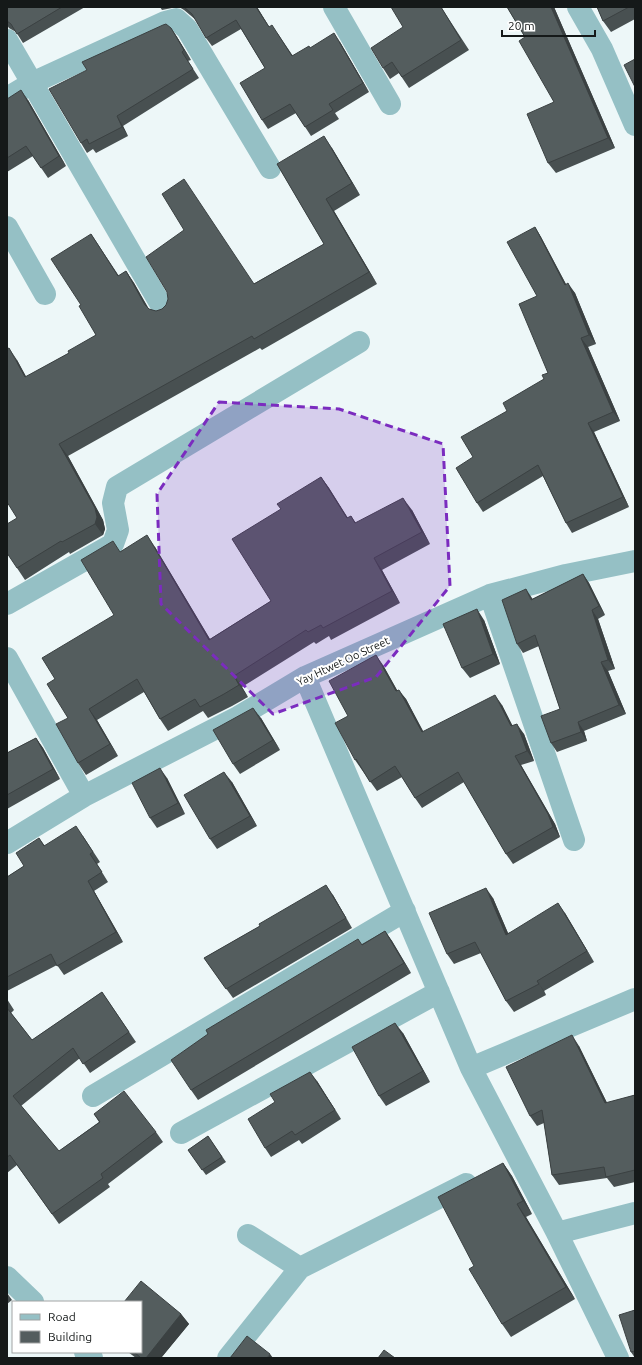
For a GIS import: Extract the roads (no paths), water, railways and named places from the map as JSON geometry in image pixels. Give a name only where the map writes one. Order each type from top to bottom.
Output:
[{"type":"street","points":[[334,7],[390,104]]},
{"type":"street","points":[[578,7],[602,49],[635,125]]},
{"type":"street","points":[[7,98],[32,83],[165,22],[176,19],[187,29],[270,168]]},
{"type":"street","points":[[7,40],[164,310]]},
{"type":"street","points":[[7,227],[45,294]]},
{"type":"street","points":[[7,604],[113,544],[118,530],[112,502],[117,487],[359,342]]},
{"type":"street","name":"Yay Htwet Oo Street","points":[[7,843],[84,796],[238,717],[306,677],[490,595],[566,575],[635,561]]},
{"type":"street","points":[[490,595],[574,840]]},
{"type":"street","points":[[7,658],[84,796]]},
{"type":"street","points":[[306,677],[510,1161],[557,1233],[618,1358]]},
{"type":"street","points":[[93,1096],[405,911]]},
{"type":"street","points":[[181,1134],[439,992]]},
{"type":"street","points":[[471,1068],[635,999]]},
{"type":"street","points":[[228,1358],[300,1268],[482,1176]]},
{"type":"street","points":[[557,1233],[635,1213]]},
{"type":"street","points":[[248,1235],[300,1268]]},
{"type":"street","points":[[7,1277],[32,1301]]}]
